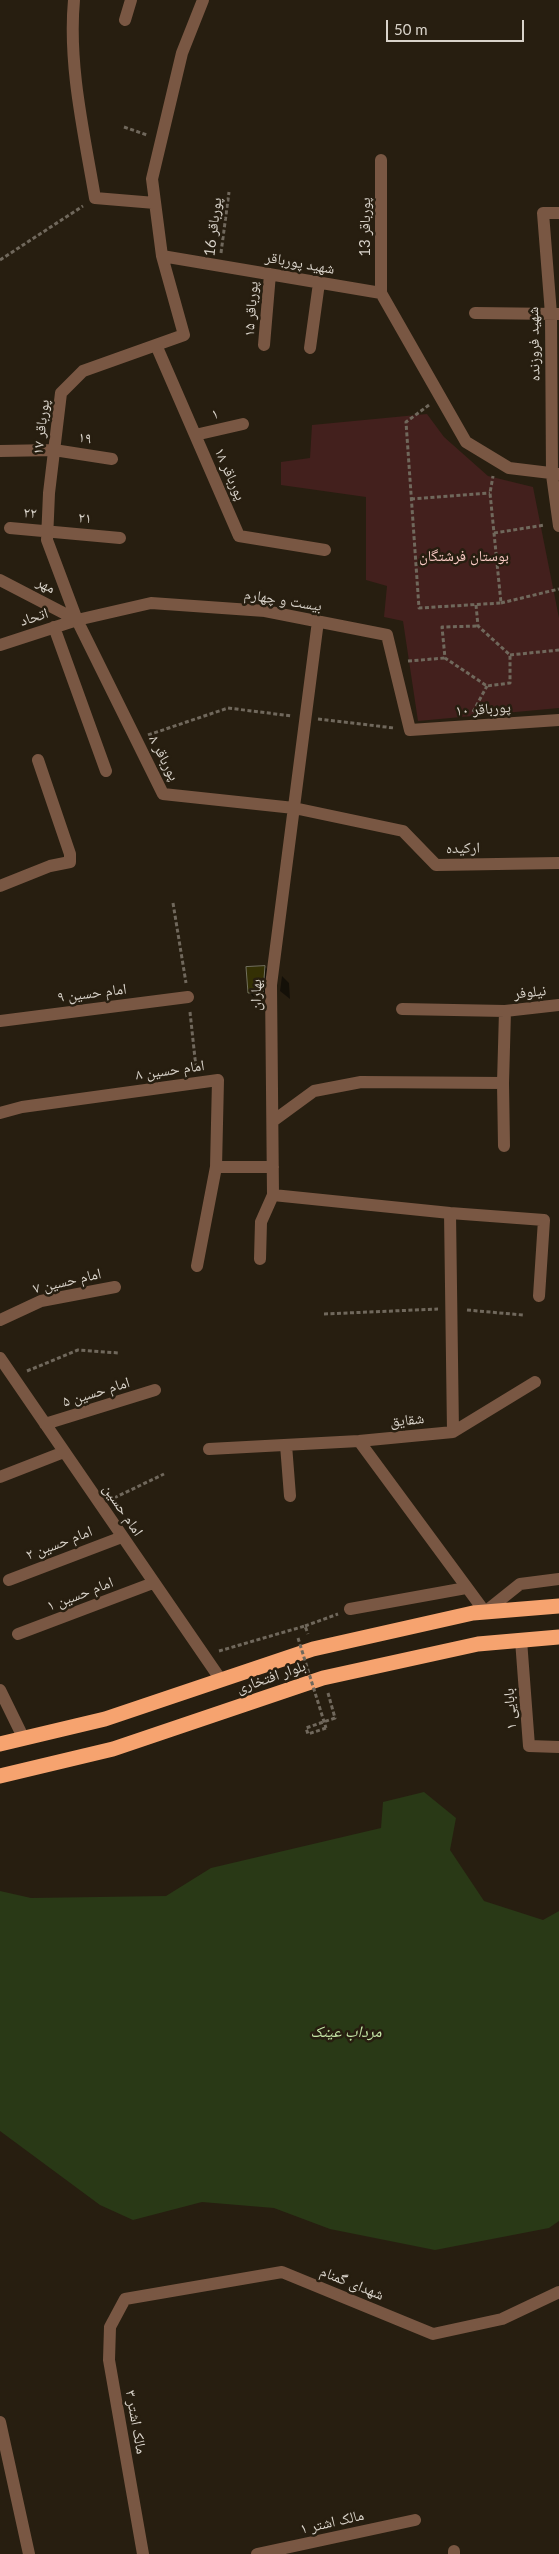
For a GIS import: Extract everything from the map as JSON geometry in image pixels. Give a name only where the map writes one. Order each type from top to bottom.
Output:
[{"type":"highway","name":"بلوار افتخاری","points":[[0,1744],[105,1719],[313,1649],[485,1612],[559,1606]]},
{"type":"highway","name":"بلوار افتخاری","points":[[0,1776],[113,1749],[323,1678],[478,1644],[559,1637]]},
{"type":"street","points":[[74,0],[72,24],[79,101],[95,198],[155,203]]},
{"type":"street","points":[[125,20],[130,0]]},
{"type":"street","points":[[162,256],[152,179],[182,53],[203,0]]},
{"type":"street","name":"پورباقر 13","points":[[380,293],[381,160]]},
{"type":"street","name":"شهید فروزنده","points":[[556,474],[555,314],[543,213],[559,213]]},
{"type":"street","name":"شهید پورباقر","points":[[162,256],[380,293]]},
{"type":"street","name":"پورباقر ۱۷","points":[[77,620],[46,540],[61,393],[83,371],[184,335],[162,256]]},
{"type":"street","name":"پورباقر ۱۵","points":[[264,345],[270,274]]},
{"type":"street","points":[[310,348],[319,283]]},
{"type":"street","points":[[380,293],[466,442],[509,468],[556,474],[559,524]]},
{"type":"street","points":[[475,313],[555,314]]},
{"type":"street","name":"پورباقر ۱۸","points":[[156,345],[239,536],[325,550]]},
{"type":"street","name":"۱","points":[[195,435],[243,424]]},
{"type":"street","name":"۱۹","points":[[0,451],[54,450],[112,459]]},
{"type":"street","name":"۲۲","points":[[10,528],[47,531]]},
{"type":"street","name":"۲۱","points":[[47,531],[120,538]]},
{"type":"street","name":"مهر","points":[[0,580],[77,620]]},
{"type":"street","name":"بیست و چهارم","points":[[77,620],[151,603],[265,611],[387,636],[410,730]]},
{"type":"street","name":"اتحاد","points":[[0,645],[77,620]]},
{"type":"street","name":"پورباقر ۸","points":[[77,620],[163,794],[294,808]]},
{"type":"street","name":"بهاران","points":[[273,1195],[271,985],[318,621]]},
{"type":"street","points":[[54,627],[106,771]]},
{"type":"street","name":"پورباقر ۱۰","points":[[410,730],[559,720]]},
{"type":"street","points":[[0,886],[50,866],[70,862],[70,854],[38,760]]},
{"type":"street","name":"ارکیده","points":[[294,808],[403,831],[436,865],[559,863]]},
{"type":"street","name":"امام حسین ۹","points":[[0,1021],[188,997]]},
{"type":"street","name":"نیلوفر","points":[[402,1009],[505,1011],[559,1005]]},
{"type":"street","points":[[504,1146],[505,1011]]},
{"type":"street","name":"امام حسین ۸","points":[[0,1113],[22,1107],[218,1080],[216,1167],[197,1266]]},
{"type":"street","points":[[273,1121],[314,1091],[361,1082],[503,1083]]},
{"type":"street","points":[[216,1167],[273,1167]]},
{"type":"street","points":[[260,1259],[261,1222],[273,1195],[450,1213],[544,1220],[539,1296]]},
{"type":"street","points":[[450,1213],[453,1432],[535,1382]]},
{"type":"street","name":"امام حسین ۷","points":[[0,1320],[40,1301],[115,1287]]},
{"type":"street","name":"امام حسین","points":[[0,1358],[220,1680]]},
{"type":"street","name":"امام حسین ۵","points":[[45,1424],[156,1390]]},
{"type":"street","name":"شقایق","points":[[208,1449],[359,1441],[453,1432]]},
{"type":"street","points":[[359,1441],[485,1612],[520,1584],[559,1579]]},
{"type":"street","points":[[286,1445],[290,1496]]},
{"type":"street","points":[[0,1477],[64,1452]]},
{"type":"street","name":"امام حسین ۲","points":[[9,1580],[122,1537]]},
{"type":"street","name":"امام حسین ۱","points":[[18,1634],[153,1584]]},
{"type":"street","points":[[350,1609],[466,1588]]},
{"type":"street","name":"بابایی ۱","points":[[521,1640],[529,1746],[559,1747]]},
{"type":"street","points":[[0,1690],[24,1739]]},
{"type":"street","name":"شهدای گمنام","points":[[126,2298],[282,2272],[433,2334],[502,2320],[559,2292]]},
{"type":"street","name":"مالک اشتر ۳","points":[[126,2298],[110,2328],[109,2360],[143,2554]]},
{"type":"street","points":[[0,2422],[29,2554]]},
{"type":"street","name":"مالک اشتر ۱","points":[[257,2554],[415,2520]]},
{"type":"path","points":[[124,128],[162,139]]},
{"type":"path","name":"پورباقر 16","points":[[219,266],[229,192]]},
{"type":"path","points":[[0,260],[95,198]]},
{"type":"path","points":[[440,397],[406,422],[419,608],[501,603],[559,589]]},
{"type":"path","points":[[497,460],[490,493],[501,603]]},
{"type":"path","points":[[411,499],[490,493]]},
{"type":"path","points":[[494,533],[559,524]]},
{"type":"path","points":[[476,605],[478,626]]},
{"type":"path","points":[[445,658],[442,627],[478,626],[510,654],[559,650]]},
{"type":"path","points":[[394,662],[445,658],[487,686],[510,683],[510,654]]},
{"type":"path","points":[[465,726],[487,686]]},
{"type":"path","points":[[136,739],[228,708],[410,730]]},
{"type":"path","points":[[324,1314],[450,1308],[523,1315]]},
{"type":"path","points":[[13,1377],[78,1350],[119,1353]]},
{"type":"path","points":[[100,1505],[164,1474]]},
{"type":"path","points":[[204,1655],[305,1626],[350,1609]]},
{"type":"path","points":[[305,1626],[310,1639]]},
{"type":"path","points":[[298,1638],[326,1728],[308,1734],[306,1728],[335,1718],[323,1678]]},
{"type":"green space","name":"بوستان فرشتگان","points":[[427,414],[444,437],[488,476],[533,487],[559,618],[559,708],[418,721],[403,621],[384,617],[387,586],[366,580],[366,497],[281,485],[281,462],[310,458],[312,425]]},
{"type":"water","name":"مرداب عینک","points":[[424,1792],[456,1818],[450,1850],[484,1901],[543,1920],[559,1911],[559,2221],[549,2228],[435,2250],[330,2229],[274,2208],[202,2202],[133,2220],[100,2205],[0,2131],[0,1891],[31,1898],[166,1896],[211,1868],[381,1828],[383,1802]]},
{"type":"building","points":[[265,966],[263,992],[248,993],[246,967]]}]
